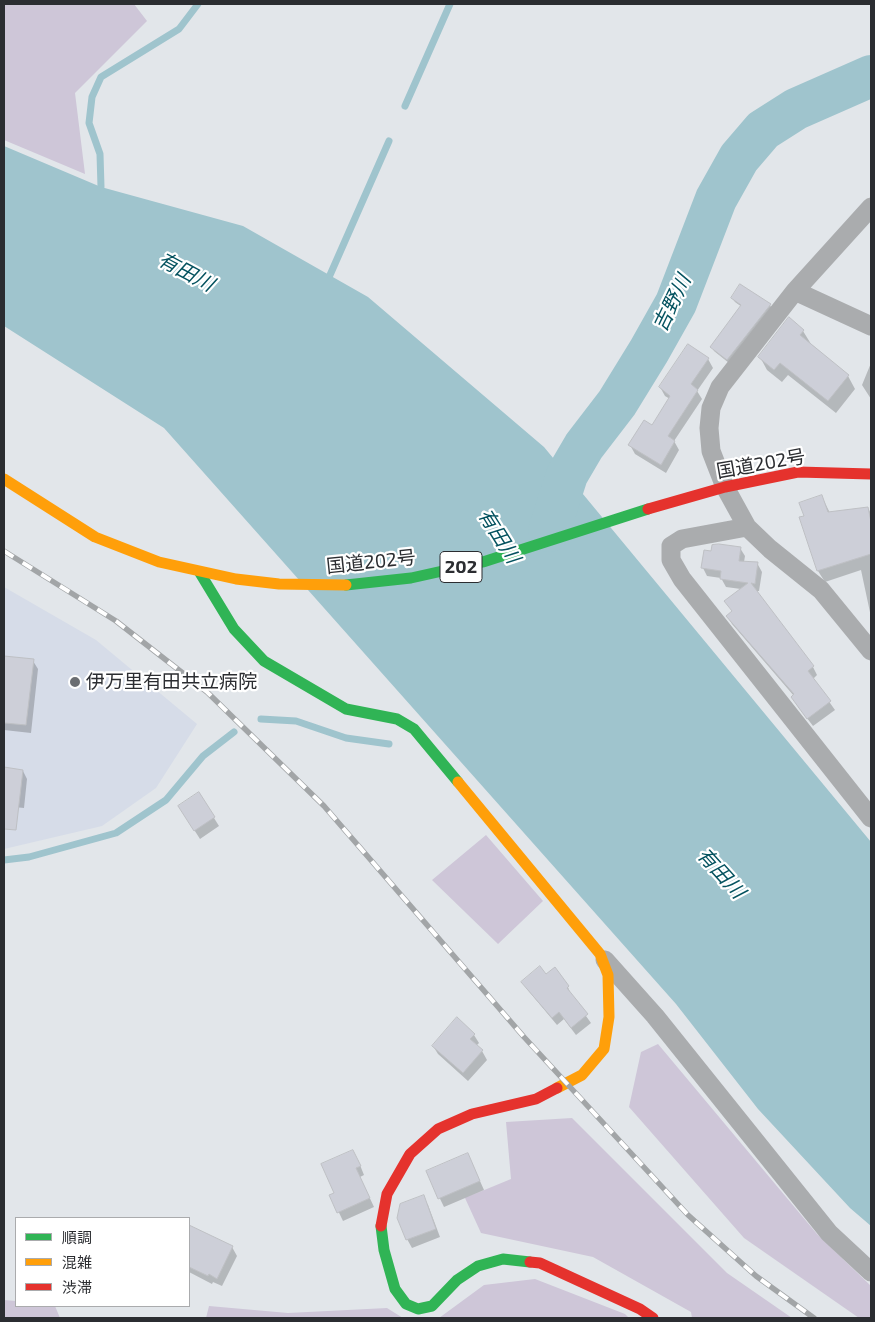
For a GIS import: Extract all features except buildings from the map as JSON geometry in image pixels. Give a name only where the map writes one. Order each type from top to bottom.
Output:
[{"type":"main road","name":"国道202号","points":[[4,480],[95,537],[159,562],[200,573],[236,579],[279,584],[344,586],[411,578],[483,562],[637,512],[725,487],[798,472],[871,474]]},
{"type":"main road","points":[[200,573],[234,629],[264,661],[346,709],[397,719],[414,729],[600,954],[608,975],[609,1017],[604,1049],[582,1075],[536,1099],[472,1114],[438,1129],[410,1154],[387,1194],[381,1223],[384,1250],[395,1290],[406,1304],[418,1309],[432,1306],[457,1280],[478,1266],[503,1259],[540,1263],[640,1309],[653,1318]]},
{"type":"street","points":[[871,207],[795,291],[720,387],[711,408],[709,428],[711,451],[725,487],[747,528],[821,590],[871,651]]},
{"type":"street","points":[[795,291],[871,326]]},
{"type":"street","points":[[747,528],[682,539],[672,546],[671,560],[682,579],[871,818]]},
{"type":"street","points":[[600,954],[655,1016],[829,1233],[871,1272]]},
{"type":"shaded area","points":[[4,4],[134,4],[147,21],[75,93],[85,174],[4,140]]},
{"type":"shaded area","name":"伊万里有田共立病院","points":[[4,587],[96,640],[197,724],[156,788],[102,826],[4,849]]},
{"type":"shaded area","points":[[486,835],[543,901],[498,944],[432,880]]},
{"type":"shaded area","points":[[658,1044],[817,1234],[871,1286],[871,1318],[859,1318],[744,1238],[629,1107],[641,1052]]},
{"type":"shaded area","points":[[572,1118],[727,1273],[792,1318],[692,1318],[691,1312],[593,1257],[481,1233],[465,1198],[511,1179],[506,1122]]},
{"type":"shaded area","points":[[535,1279],[625,1314],[629,1318],[439,1318],[484,1285]]},
{"type":"shaded area","points":[[4,1300],[15,1301],[15,1307],[55,1307],[60,1318],[4,1318]]},
{"type":"shaded area","points":[[209,1306],[288,1313],[387,1308],[403,1318],[206,1318]]},
{"type":"water","name":"有田川","points":[[4,146],[101,187],[243,226],[368,297],[544,447],[871,842],[871,1226],[850,1208],[758,1109],[676,1004],[164,428],[4,326]]},
{"type":"waterway","points":[[101,187],[100,154],[89,123],[92,97],[101,77],[179,29],[198,4]]},
{"type":"waterway","points":[[405,106],[450,4]]},
{"type":"waterway","name":"吉野川","points":[[549,531],[567,475],[584,446],[617,403],[676,303],[716,199],[739,158],[763,130],[796,109],[871,76]]},
{"type":"waterway","points":[[330,275],[389,141]]},
{"type":"waterway","points":[[261,719],[296,721],[346,738],[389,744]]},
{"type":"waterway","points":[[4,860],[29,857],[116,833],[166,800],[203,756],[234,732]]},
{"type":"railway","points":[[4,551],[116,621],[207,692],[324,806],[524,1037],[688,1215],[756,1276],[814,1318]]},
{"type":"traffic: fast","points":[[346,585],[411,578],[483,562],[648,509]]},
{"type":"traffic: fast","points":[[200,573],[234,629],[264,661],[346,709],[397,719],[414,729],[458,782]]},
{"type":"traffic: fast","points":[[381,1226],[384,1250],[395,1289],[406,1304],[418,1309],[432,1306],[457,1280],[478,1266],[503,1259],[530,1262]]},
{"type":"traffic: slow","points":[[4,479],[95,537],[159,562],[236,579],[279,584],[346,585]]},
{"type":"traffic: slow","points":[[458,782],[600,954],[608,975],[609,1017],[604,1049],[582,1075],[557,1088]]},
{"type":"traffic: jam","points":[[648,509],[725,487],[798,472],[871,474]]},
{"type":"traffic: jam","points":[[381,1226],[387,1194],[410,1154],[438,1129],[472,1114],[536,1099],[557,1088]]},
{"type":"traffic: jam","points":[[530,1262],[540,1263],[640,1309],[653,1318]]},
{"type":"place","name":"伊万里有田共立病院","points":[[75,682]]}]
